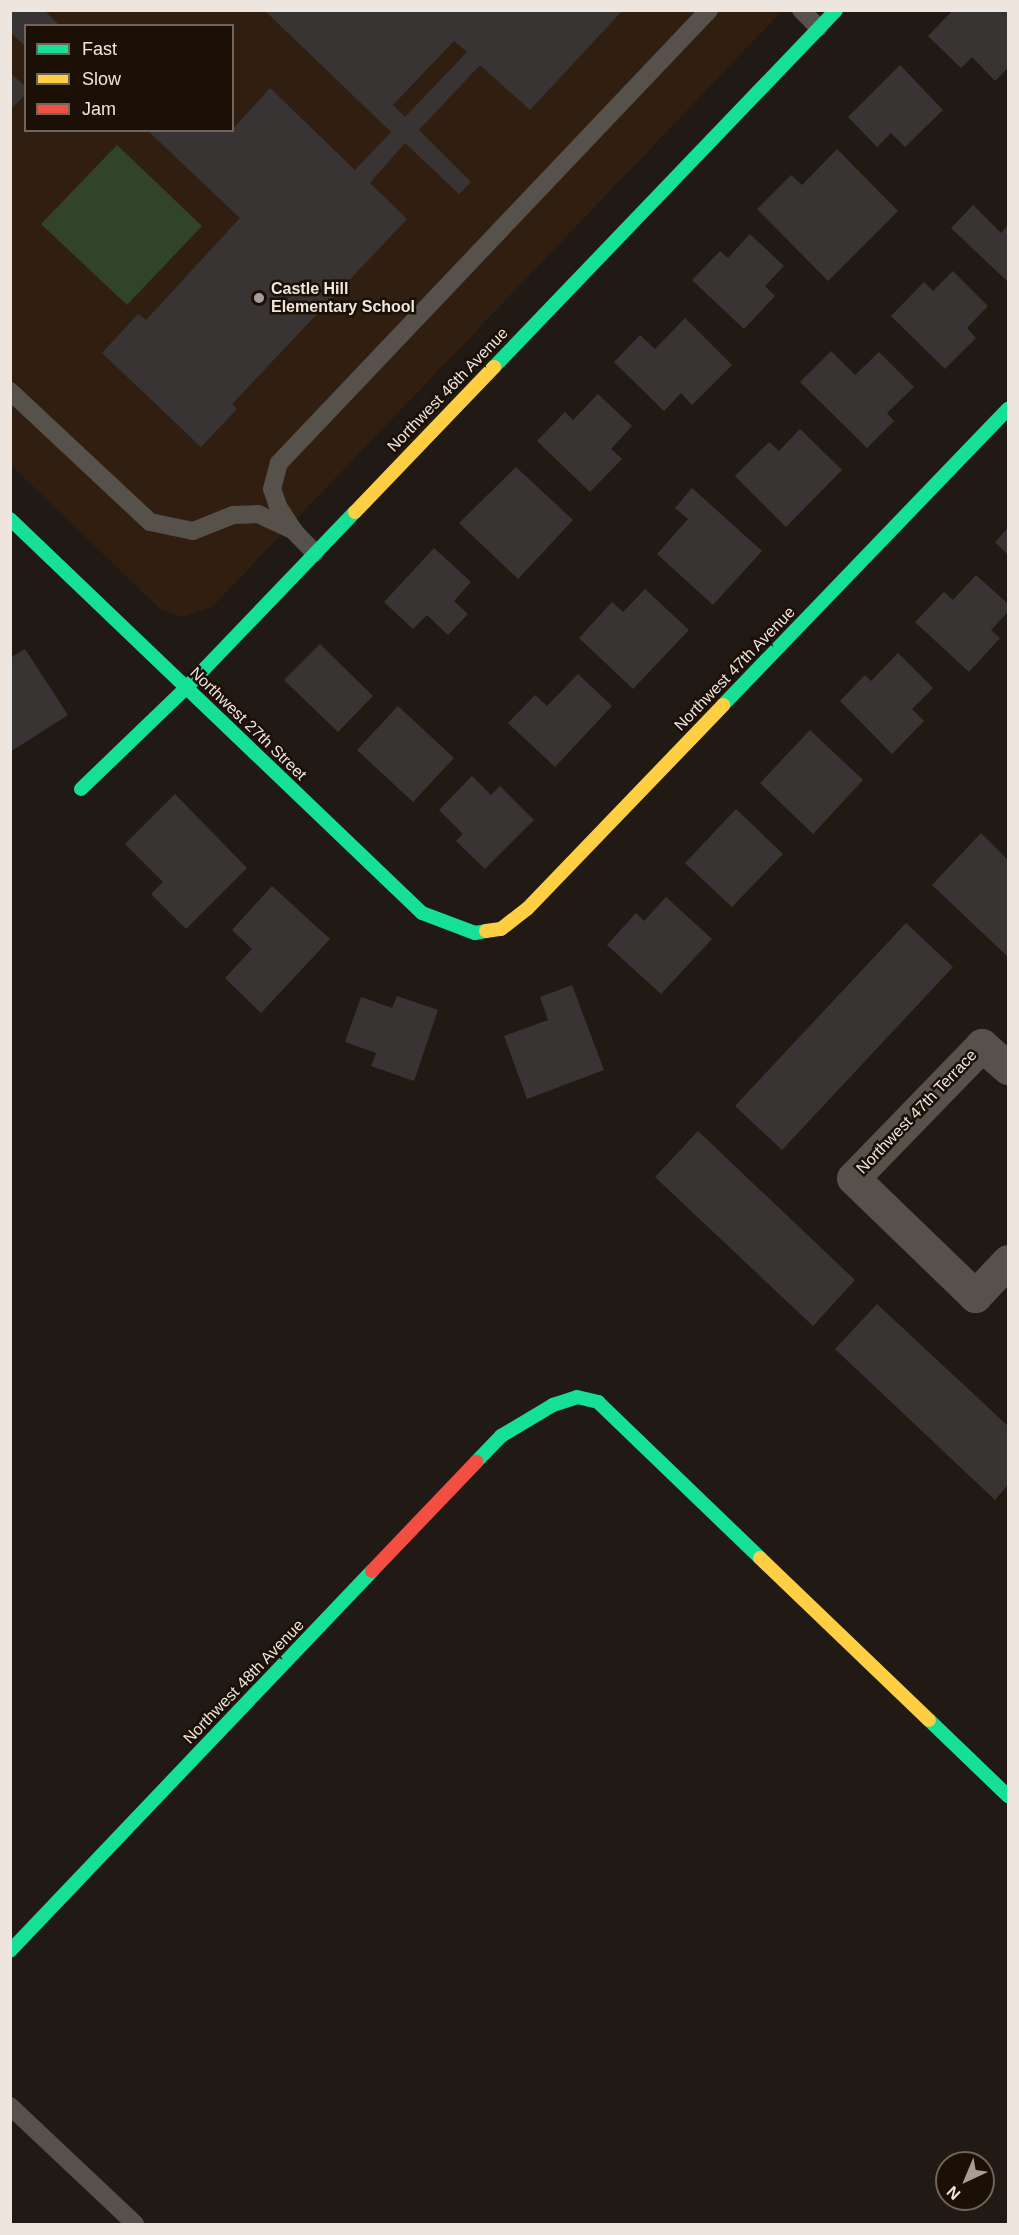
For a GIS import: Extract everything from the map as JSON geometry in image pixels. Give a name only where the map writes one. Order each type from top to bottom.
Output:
[{"type":"street","name":"Northwest 46th Avenue","points":[[81,789],[186,688],[836,10]]},
{"type":"street","name":"Northwest 47th Avenue","points":[[475,933],[501,930],[527,909],[1008,410]]},
{"type":"street","name":"Northwest 27th Street","points":[[10,519],[422,913],[475,933]]},
{"type":"street","name":"Northwest 47th Terrace","points":[[1008,1068],[982,1045],[853,1178],[975,1296],[1008,1261]]},
{"type":"street","name":"Northwest 48th Avenue","points":[[10,1951],[501,1436],[553,1405],[577,1397],[598,1402],[1008,1796]]},
{"type":"lane","points":[[315,553],[294,531],[272,489],[279,462],[709,10]]},
{"type":"lane","points":[[801,10],[819,27]]},
{"type":"lane","points":[[10,391],[150,522],[193,531],[233,515],[258,514],[294,531]]},
{"type":"lane","points":[[10,2106],[135,2224]]},
{"type":"shaded area","name":"Castle Hill Elementary School","points":[[10,11],[782,11],[212,607],[182,617],[160,609],[11,465]]},
{"type":"green space","points":[[117,145],[202,226],[127,305],[41,224]]},
{"type":"building","points":[[10,10],[44,10],[58,24],[24,24],[24,45],[10,32]]},
{"type":"building","points":[[264,10],[623,10],[530,110],[480,65],[419,130],[471,182],[459,194],[405,143],[370,183],[407,219],[232,404],[237,409],[201,447],[102,353],[138,314],[146,320],[240,218],[149,132],[234,132],[234,128],[270,88],[355,170],[391,132]],"holes":[[[454,41],[467,52],[405,117],[393,105]]]},
{"type":"building","points":[[953,10],[1008,10],[1008,68],[995,81],[972,57],[961,68],[928,36]]},
{"type":"building","points":[[900,65],[943,110],[905,147],[891,133],[877,147],[848,117]]},
{"type":"building","points":[[10,73],[24,85],[24,96],[10,110]]},
{"type":"building","points":[[837,149],[898,211],[828,281],[757,209],[791,175],[802,185]]},
{"type":"building","points":[[973,205],[1001,233],[1008,225],[1008,282],[951,228]]},
{"type":"building","points":[[750,234],[784,266],[765,286],[775,296],[744,329],[692,280],[720,251],[728,258]]},
{"type":"building","points":[[953,271],[988,306],[967,328],[976,338],[945,369],[891,316],[924,282],[933,291]]},
{"type":"building","points":[[685,318],[732,365],[692,405],[681,393],[664,411],[614,362],[640,335],[655,349]]},
{"type":"building","points":[[831,351],[855,375],[879,352],[914,387],[887,413],[894,421],[867,448],[800,382]]},
{"type":"building","points":[[598,394],[632,426],[611,449],[622,459],[590,492],[537,441],[565,412],[573,420]]},
{"type":"building","points":[[800,429],[842,470],[786,527],[735,476],[769,442],[779,451]]},
{"type":"building","points":[[516,467],[573,520],[518,579],[459,523]]},
{"type":"building","points":[[692,488],[762,551],[713,605],[657,554],[688,519],[675,508]]},
{"type":"building","points":[[1008,528],[1008,555],[995,542]]},
{"type":"building","points":[[434,548],[471,582],[454,601],[468,614],[448,635],[427,615],[413,629],[384,602]]},
{"type":"building","points":[[976,575],[1008,604],[1008,612],[991,630],[1000,638],[969,672],[915,622],[944,592],[953,600]]},
{"type":"building","points":[[645,589],[689,630],[633,689],[579,638],[612,602],[623,612]]},
{"type":"building","points":[[320,644],[373,696],[338,732],[284,680]]},
{"type":"building","points":[[25,649],[68,715],[10,752],[10,658]]},
{"type":"building","points":[[898,653],[933,688],[912,709],[924,721],[892,754],[840,701],[865,675],[871,681]]},
{"type":"building","points":[[578,674],[612,706],[555,767],[508,723],[535,695],[547,706]]},
{"type":"building","points":[[398,706],[454,758],[413,802],[357,750]]},
{"type":"building","points":[[810,730],[863,780],[813,834],[760,783]]},
{"type":"building","points":[[472,776],[491,795],[500,786],[534,820],[485,869],[456,841],[463,834],[439,810]]},
{"type":"building","points":[[175,794],[247,868],[186,929],[151,894],[163,882],[125,844]]},
{"type":"building","points":[[736,809],[783,854],[732,907],[685,863]]},
{"type":"building","points":[[981,833],[1008,860],[1008,957],[932,885]]},
{"type":"building","points":[[272,886],[330,939],[261,1013],[225,978],[252,949],[232,930]]},
{"type":"building","points":[[666,897],[712,939],[661,994],[607,945],[636,913],[644,921]]},
{"type":"building","points":[[906,923],[953,967],[782,1150],[735,1106]]},
{"type":"building","points":[[572,985],[604,1070],[527,1099],[504,1036],[548,1020],[540,997]]},
{"type":"building","points":[[397,996],[438,1010],[414,1081],[371,1066],[376,1053],[345,1042],[361,997],[392,1008]]},
{"type":"building","points":[[698,1131],[855,1280],[813,1326],[655,1177]]},
{"type":"building","points":[[877,1304],[1008,1426],[1008,1485],[995,1500],[835,1349]]},
{"type":"traffic: fast","points":[[494,367],[836,10]]},
{"type":"traffic: fast","points":[[723,705],[1008,409]]},
{"type":"traffic: fast","points":[[81,789],[186,688],[355,512]]},
{"type":"traffic: fast","points":[[10,519],[422,913],[475,933],[486,931]]},
{"type":"traffic: fast","points":[[476,1462],[501,1436],[553,1405],[577,1397],[598,1402],[760,1558]]},
{"type":"traffic: fast","points":[[10,1951],[372,1571]]},
{"type":"traffic: fast","points":[[929,1720],[1008,1796]]},
{"type":"traffic: slow","points":[[355,512],[494,367]]},
{"type":"traffic: slow","points":[[486,931],[501,929],[527,909],[723,705]]},
{"type":"traffic: slow","points":[[760,1558],[929,1720]]},
{"type":"traffic: jam","points":[[372,1571],[476,1462]]},
{"type":"place","name":"Castle Hill Elementary School","points":[[259,298]]}]
